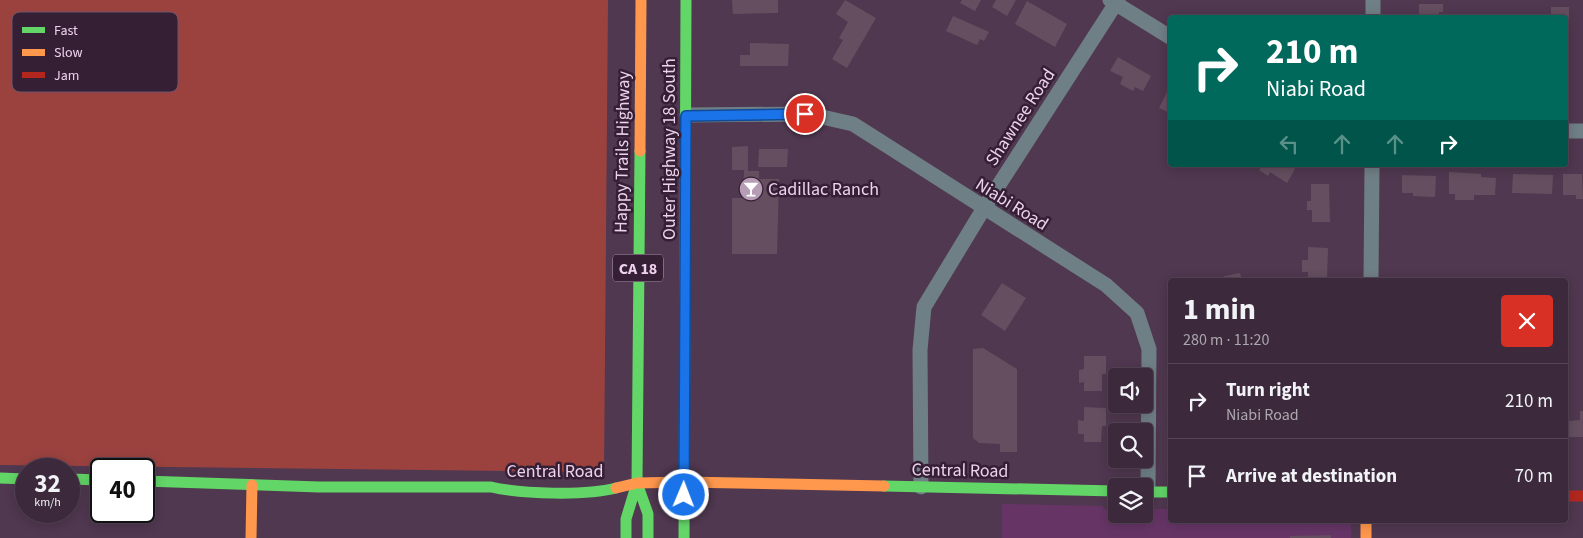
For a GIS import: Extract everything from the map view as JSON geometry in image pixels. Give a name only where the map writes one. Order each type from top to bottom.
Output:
[{"type":"street","name":"Happy Trails Highway","points":[[626,538],[626,519],[637,483],[641,0]]},
{"type":"street","name":"Outer Highway 18 South","points":[[684,538],[686,0]]},
{"type":"street","points":[[1373,0],[1373,15]]},
{"type":"street","points":[[1115,1],[1168,37]]},
{"type":"street","name":"Shawnee Road","points":[[921,487],[920,350],[924,307],[984,208],[1115,1]]},
{"type":"street","name":"Niabi Road","points":[[686,116],[809,114],[853,124],[1106,286],[1137,313],[1149,349],[1146,478]]},
{"type":"street","points":[[1568,131],[1583,132]]},
{"type":"street","points":[[1371,278],[1372,167]]},
{"type":"street","points":[[0,478],[15,478]]},
{"type":"street","name":"Central Road","points":[[155,481],[252,485],[491,487],[508,491],[578,492],[605,491],[637,483],[684,482],[1108,491]]},
{"type":"street","name":"Happy Trails Highway","points":[[637,483],[648,514],[648,538]]},
{"type":"street","points":[[251,538],[252,485]]},
{"type":"street","points":[[1153,492],[1168,492]]},
{"type":"street","points":[[1568,496],[1583,496]]},
{"type":"street","points":[[1366,523],[1366,538]]},
{"type":"shaded area","points":[[0,0],[608,0],[604,472],[155,467],[155,458],[90,458],[90,466],[80,466],[80,458],[15,458],[15,465],[0,465]]},
{"type":"shaded area","points":[[1002,504],[1102,506],[1108,510],[1108,523],[1153,523],[1153,509],[1168,509],[1168,523],[1351,523],[1351,538],[1002,538]]},
{"type":"building","points":[[732,0],[778,0],[778,13],[733,14]]},
{"type":"building","points":[[845,0],[876,18],[847,68],[832,59],[843,40],[839,38],[848,22],[836,14]]},
{"type":"building","points":[[962,0],[981,0],[975,11],[960,3]]},
{"type":"building","points":[[996,0],[1016,0],[1007,16],[992,7]]},
{"type":"building","points":[[1027,1],[1067,24],[1055,47],[1015,24]]},
{"type":"building","points":[[1419,4],[1443,4],[1443,12],[1439,12],[1439,15],[1419,15]]},
{"type":"building","points":[[1551,7],[1569,7],[1569,40],[1568,15],[1551,15]]},
{"type":"building","points":[[953,16],[989,32],[984,41],[980,39],[977,45],[946,31]]},
{"type":"building","points":[[750,43],[789,44],[788,66],[740,66],[740,55],[750,55]]},
{"type":"building","points":[[1118,57],[1151,76],[1143,91],[1135,87],[1133,91],[1120,84],[1123,77],[1110,71]]},
{"type":"building","points":[[1168,90],[1168,112],[1159,108]]},
{"type":"building","points":[[748,146],[748,171],[759,171],[759,179],[779,179],[777,254],[732,254],[732,198],[743,198],[744,170],[732,170],[732,147]]},
{"type":"building","points":[[759,149],[788,149],[787,167],[758,167]]},
{"type":"building","points":[[1261,167],[1292,167],[1295,169],[1287,183],[1270,172],[1268,176],[1259,170]]},
{"type":"building","points":[[1449,172],[1481,174],[1481,177],[1496,178],[1495,195],[1474,195],[1474,200],[1455,200],[1455,194],[1449,194]]},
{"type":"building","points":[[1513,174],[1553,175],[1552,194],[1512,193]]},
{"type":"building","points":[[1563,174],[1582,174],[1583,199],[1576,199],[1576,195],[1563,195]]},
{"type":"building","points":[[1402,175],[1436,176],[1435,197],[1413,196],[1413,193],[1402,193]]},
{"type":"building","points":[[1311,184],[1329,184],[1330,222],[1312,222],[1312,210],[1307,210],[1307,201],[1311,201]]},
{"type":"building","points":[[1308,247],[1328,248],[1327,278],[1308,278],[1308,272],[1302,272],[1302,260],[1308,260]]},
{"type":"building","points":[[1240,273],[1241,278],[1220,278]]},
{"type":"building","points":[[1002,283],[1026,298],[1005,331],[981,315]]},
{"type":"building","points":[[983,348],[1017,369],[1017,452],[1000,452],[1000,444],[979,443],[973,438],[973,349]]},
{"type":"building","points":[[1084,356],[1106,356],[1106,374],[1102,374],[1102,391],[1084,391],[1084,382],[1079,383],[1079,370],[1084,369]]},
{"type":"building","points":[[1084,407],[1106,408],[1106,426],[1102,426],[1101,442],[1084,442],[1084,434],[1078,434],[1078,420],[1084,421]]},
{"type":"building","points":[[1580,411],[1583,411],[1583,437],[1568,437],[1568,421],[1580,420]]},
{"type":"building","points":[[1331,535],[1331,538],[1290,538],[1290,536]]},
{"type":"traffic: fast","points":[[684,538],[686,0]]},
{"type":"traffic: fast","points":[[626,538],[626,519],[637,483],[640,151]]},
{"type":"traffic: fast","points":[[0,478],[15,479]]},
{"type":"traffic: fast","points":[[80,479],[90,480]]},
{"type":"traffic: fast","points":[[155,481],[319,487],[491,487],[554,493],[603,491],[616,488]]},
{"type":"traffic: fast","points":[[637,483],[648,514],[648,538]]},
{"type":"traffic: fast","points":[[884,486],[1108,491]]},
{"type":"traffic: fast","points":[[1153,492],[1168,492]]},
{"type":"traffic: slow","points":[[640,151],[641,0]]},
{"type":"traffic: slow","points":[[616,488],[637,483],[684,482],[884,486]]},
{"type":"traffic: slow","points":[[251,538],[252,485]]},
{"type":"traffic: slow","points":[[1366,523],[1366,538]]},
{"type":"traffic: jam","points":[[1568,496],[1583,496]]},
{"type":"place","name":"Cadillac Ranch","points":[[751,189]]},
{"type":"route","points":[[684,495],[686,116],[805,114]]}]
